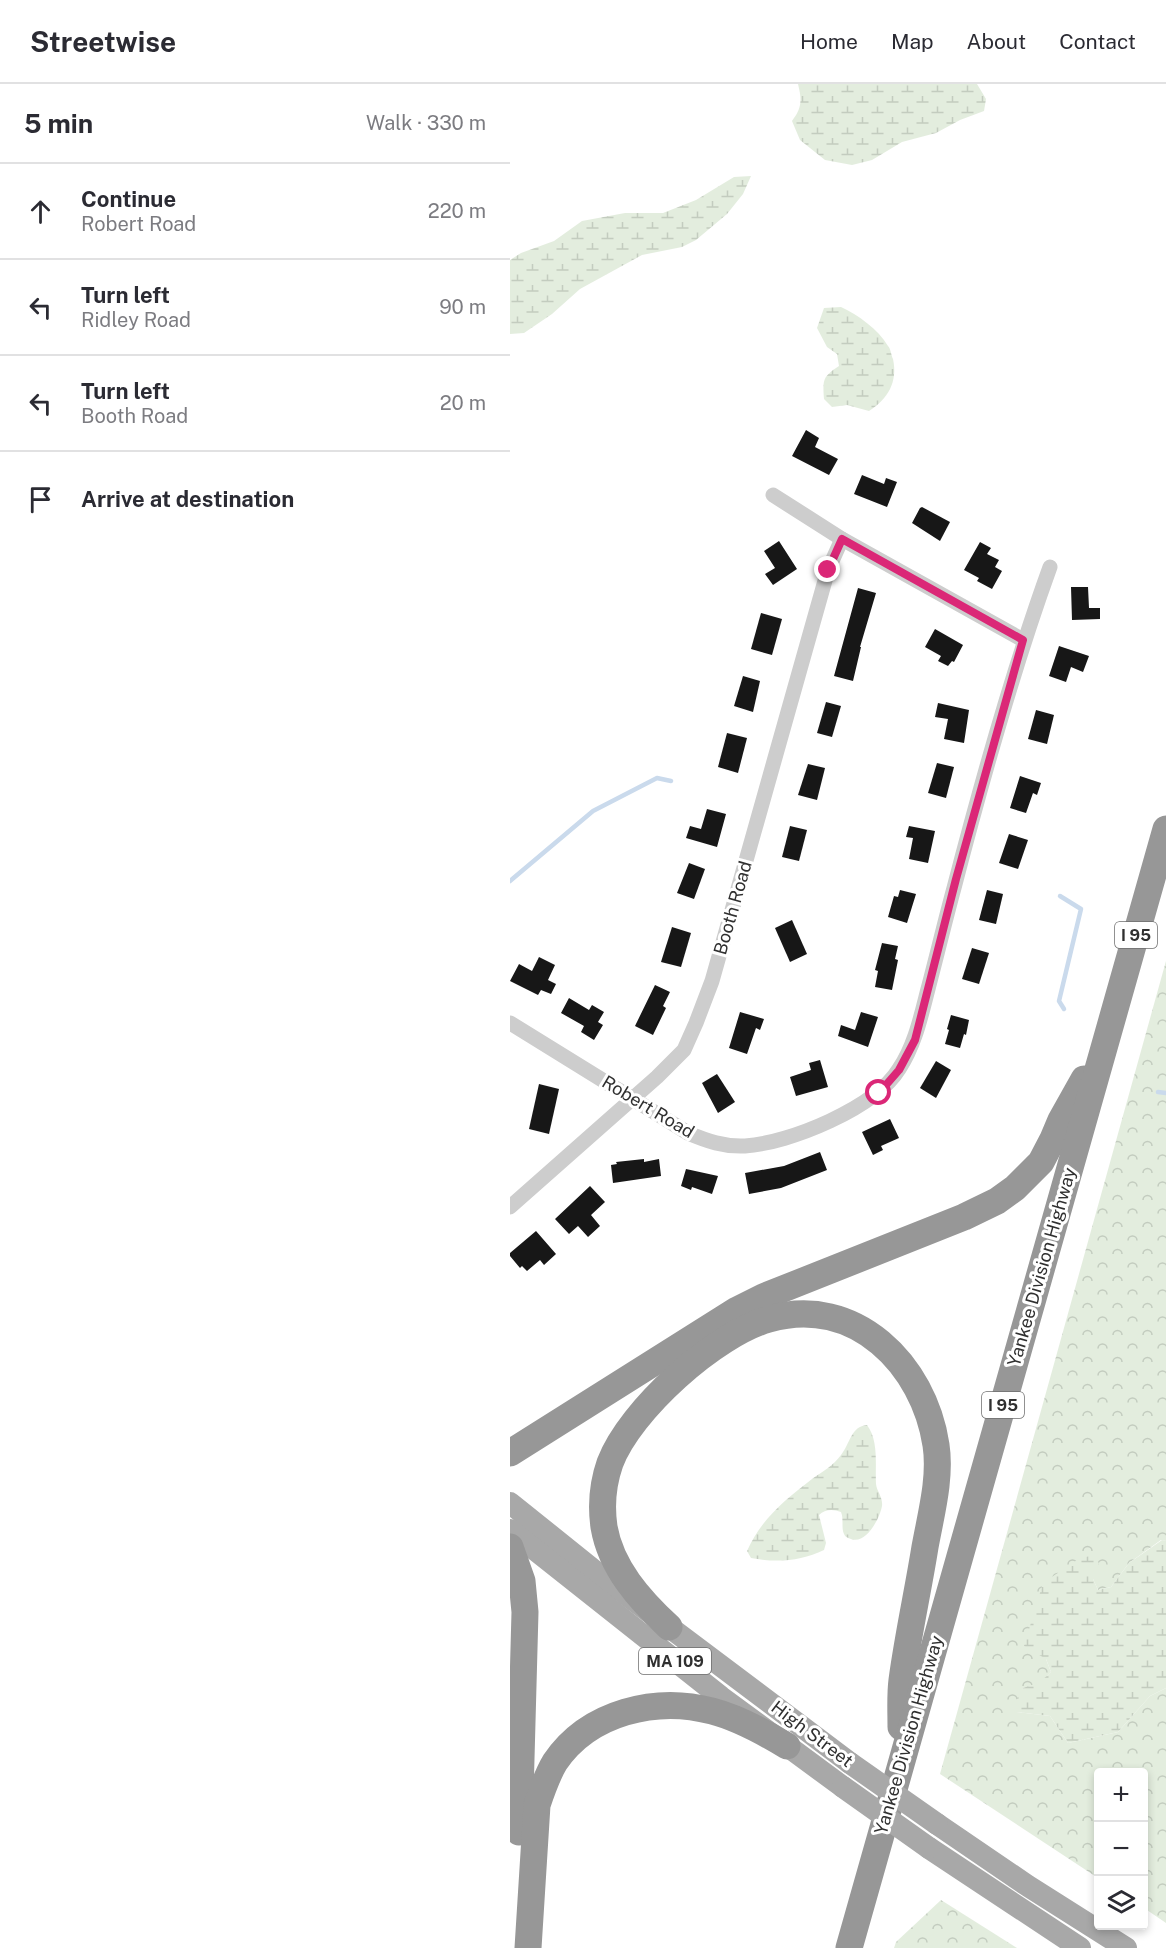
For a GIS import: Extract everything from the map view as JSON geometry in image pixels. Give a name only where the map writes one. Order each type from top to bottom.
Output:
[{"type":"highway","name":"Yankee Division Highway","points":[[849,1946],[1166,829]]},
{"type":"highway","points":[[510,1453],[737,1310],[763,1297],[964,1217],[997,1201],[1015,1188],[1041,1162],[1061,1120],[1106,1041]]},
{"type":"highway","points":[[669,1628],[641,1599],[624,1577],[612,1553],[604,1529],[604,1488],[610,1464],[627,1431],[655,1399],[692,1364],[748,1326],[770,1318],[805,1314],[837,1319],[868,1333],[888,1348],[911,1376],[930,1420],[936,1452],[936,1486],[902,1682],[900,1768]]},
{"type":"highway","points":[[510,1547],[522,1581],[525,1612],[522,1770],[511,1948]]},
{"type":"highway","points":[[528,1948],[537,1805],[544,1783],[554,1764],[574,1741],[590,1728],[610,1717],[631,1710],[654,1706],[681,1706],[724,1714],[787,1746]]},
{"type":"main road","name":"High Street","points":[[510,1503],[669,1628],[850,1763],[1028,1886],[1126,1948]]},
{"type":"main road","name":"High Street","points":[[510,1530],[721,1697],[787,1746],[929,1848],[1080,1948]]},
{"type":"street","points":[[773,495],[842,539],[1023,640]]},
{"type":"street","name":"Booth Road","points":[[510,1207],[684,1050],[712,981],[828,570],[842,539]]},
{"type":"street","name":"Robert Road","points":[[510,1023],[688,1133],[716,1144],[746,1146],[794,1136],[845,1113],[879,1093],[899,1070],[915,1040],[956,879],[1023,640],[1050,567]]},
{"type":"green space","points":[[798,84],[977,84],[986,99],[984,111],[960,120],[936,133],[902,142],[872,160],[852,165],[825,160],[800,140],[792,121],[800,104]]},
{"type":"green space","points":[[751,176],[743,194],[727,214],[696,240],[682,247],[642,255],[580,289],[552,314],[524,333],[510,334],[510,260],[521,253],[554,241],[582,221],[625,213],[663,213],[696,200],[734,177]]},
{"type":"green space","points":[[841,307],[861,318],[879,334],[889,347],[893,359],[894,375],[890,389],[869,411],[847,405],[832,407],[824,399],[825,380],[829,373],[839,366],[837,354],[827,347],[817,328],[824,308]]},
{"type":"green space","points":[[1166,961],[1166,1541],[1161,1540],[1129,1563],[1111,1587],[1098,1590],[1093,1579],[1046,1659],[1051,1672],[1040,1683],[1023,1688],[1017,1712],[1050,1716],[1068,1743],[1118,1732],[1150,1696],[1166,1688],[1166,1923],[1148,1911],[1148,1768],[1094,1768],[1094,1875],[940,1774]]},
{"type":"green space","points":[[867,1425],[875,1446],[876,1484],[882,1503],[881,1511],[867,1534],[857,1540],[845,1536],[841,1512],[826,1511],[819,1515],[826,1543],[824,1550],[807,1557],[789,1560],[751,1558],[747,1551],[767,1520],[792,1495],[835,1462],[854,1432]]},
{"type":"green space","points":[[1162,1540],[1166,1541],[1166,1688],[1150,1696],[1118,1732],[1068,1743],[1050,1716],[1017,1712],[1016,1700],[1023,1688],[1040,1682],[1051,1672],[1046,1659],[1024,1646],[1043,1583],[1080,1558],[1091,1556],[1099,1563],[1093,1579],[1098,1590],[1111,1587],[1129,1563]]},
{"type":"green space","points":[[941,1900],[1017,1948],[894,1948],[896,1942]]},
{"type":"building","points":[[806,430],[819,438],[815,447],[838,459],[829,475],[792,456]]},
{"type":"building","points":[[862,475],[884,484],[886,478],[897,482],[887,507],[854,494]]},
{"type":"building","points":[[922,507],[950,522],[940,541],[912,523]]},
{"type":"building","points":[[779,541],[797,569],[773,585],[765,574],[775,568],[764,551]]},
{"type":"building","points":[[980,542],[991,548],[987,554],[999,560],[995,567],[1002,571],[992,589],[977,581],[979,578],[964,570]]},
{"type":"building","points":[[1071,587],[1088,587],[1089,608],[1100,608],[1100,619],[1072,620]]},
{"type":"building","points":[[858,588],[876,593],[860,647],[853,681],[834,676]]},
{"type":"building","points":[[761,613],[782,619],[772,655],[751,649]]},
{"type":"building","points":[[935,629],[963,645],[954,662],[952,661],[948,666],[938,661],[941,656],[925,647]]},
{"type":"building","points":[[1059,646],[1089,656],[1083,672],[1071,667],[1066,682],[1049,676]]},
{"type":"building","points":[[743,676],[760,681],[753,712],[734,706]]},
{"type":"building","points":[[826,702],[841,706],[832,737],[817,733]]},
{"type":"building","points":[[938,703],[969,710],[964,743],[944,739],[948,719],[935,717]]},
{"type":"building","points":[[1036,710],[1054,715],[1047,744],[1028,739]]},
{"type":"building","points":[[727,733],[747,738],[738,773],[718,767]]},
{"type":"building","points":[[937,763],[954,767],[946,798],[928,793]]},
{"type":"building","points":[[808,764],[825,768],[817,800],[798,795]]},
{"type":"building","points":[[1020,776],[1041,783],[1037,795],[1033,793],[1026,813],[1010,808]]},
{"type":"building","points":[[707,809],[726,814],[717,847],[686,838],[690,826],[701,829]]},
{"type":"building","points":[[790,826],[807,830],[799,861],[782,857]]},
{"type":"building","points":[[909,826],[935,831],[928,863],[909,859],[913,838],[906,837]]},
{"type":"building","points":[[1009,834],[1028,840],[1018,869],[999,863]]},
{"type":"building","points":[[689,863],[705,869],[694,899],[677,893]]},
{"type":"building","points":[[900,890],[916,894],[907,923],[888,917],[894,896],[898,897]]},
{"type":"building","points":[[987,890],[1003,894],[996,924],[979,920]]},
{"type":"building","points":[[792,920],[807,954],[790,962],[775,928]]},
{"type":"building","points":[[672,927],[691,933],[681,967],[661,962]]},
{"type":"building","points":[[882,943],[898,946],[895,959],[898,960],[892,990],[875,987],[878,971],[875,970]]},
{"type":"building","points":[[972,948],[989,953],[979,984],[962,979]]},
{"type":"building","points":[[539,957],[555,965],[548,980],[556,984],[551,994],[541,990],[538,995],[510,981],[519,964],[532,971]]},
{"type":"building","points":[[655,985],[670,992],[663,1006],[666,1008],[653,1035],[635,1026]]},
{"type":"building","points":[[569,998],[589,1010],[592,1005],[604,1012],[598,1022],[603,1025],[594,1040],[581,1032],[584,1026],[561,1013]]},
{"type":"building","points":[[740,1012],[764,1019],[760,1030],[756,1028],[747,1054],[729,1048]]},
{"type":"building","points":[[861,1012],[878,1017],[868,1047],[838,1036],[841,1025],[855,1030]]},
{"type":"building","points":[[951,1015],[969,1020],[960,1048],[945,1044]]},
{"type":"building","points":[[820,1060],[828,1087],[796,1096],[790,1077],[811,1070],[809,1063]]},
{"type":"building","points":[[936,1061],[951,1070],[936,1098],[920,1088]]},
{"type":"building","points":[[717,1074],[735,1102],[718,1113],[702,1083]]},
{"type":"building","points":[[539,1084],[559,1089],[549,1134],[529,1129]]},
{"type":"building","points":[[890,1119],[899,1138],[881,1146],[883,1150],[873,1155],[862,1132]]},
{"type":"building","points":[[820,1152],[827,1170],[781,1188],[749,1194],[745,1173],[784,1166]]},
{"type":"building","points":[[644,1159],[644,1162],[659,1159],[661,1176],[613,1183],[611,1165],[617,1164],[616,1162]]},
{"type":"building","points":[[686,1169],[718,1176],[712,1194],[681,1186]]},
{"type":"building","points":[[590,1186],[605,1202],[591,1215],[600,1226],[588,1237],[578,1226],[569,1234],[555,1219]]},
{"type":"building","points":[[536,1231],[556,1254],[544,1265],[540,1260],[527,1271],[522,1266],[520,1268],[510,1253]]},
{"type":"waterway","points":[[510,881],[593,811],[657,778],[671,781]]},
{"type":"waterway","points":[[1060,896],[1081,909],[1059,1001],[1064,1009]]},
{"type":"waterway","points":[[1158,1092],[1166,1093]]},
{"type":"route","points":[[828,570],[842,539],[1023,640],[956,879],[915,1040],[899,1070],[879,1093]]}]
